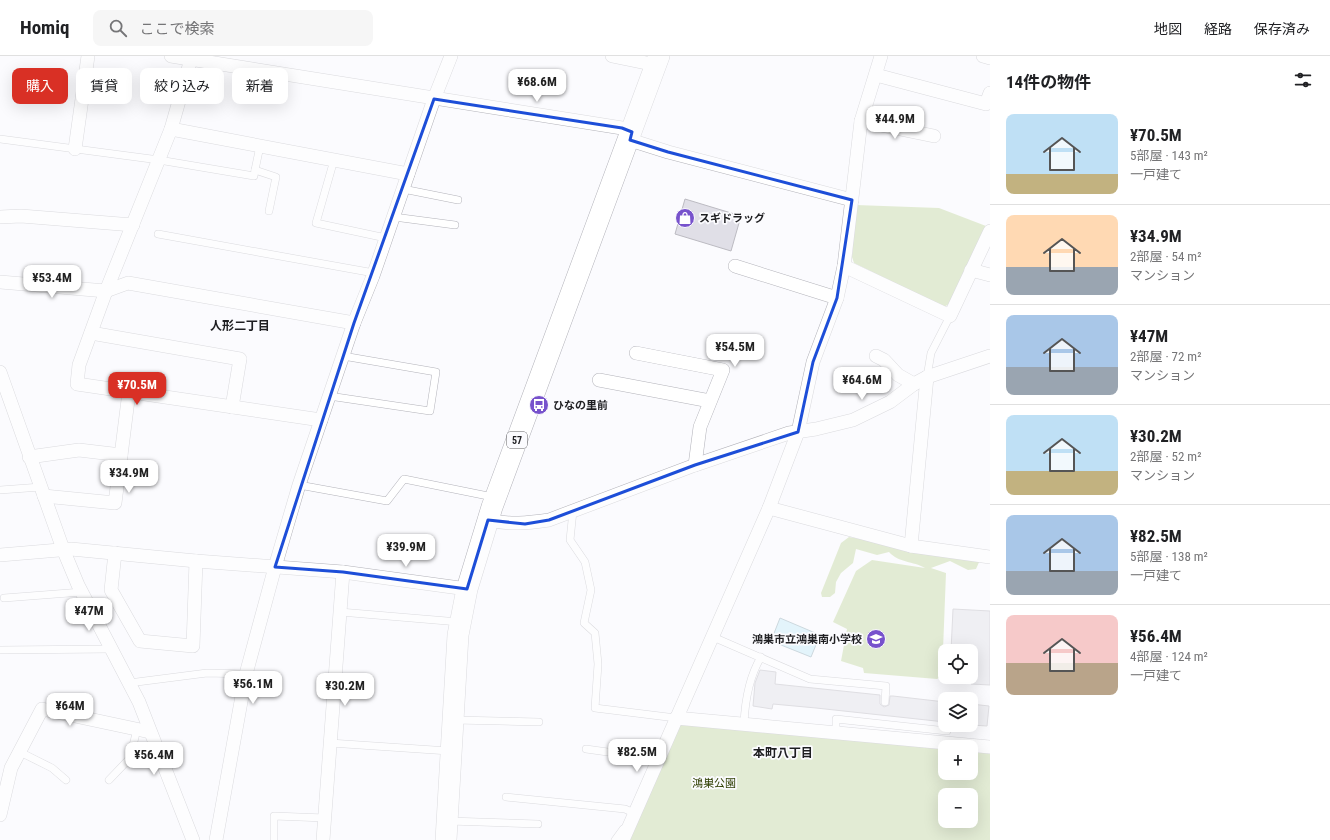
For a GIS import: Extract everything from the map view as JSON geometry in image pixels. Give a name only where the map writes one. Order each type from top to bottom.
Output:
[{"type":"main road","name":"57","points":[[446,831],[458,635],[467,589],[488,520],[658,60]]},
{"type":"street","points":[[75,149],[88,56]]},
{"type":"street","points":[[171,56],[622,128],[631,136],[668,152],[852,200]]},
{"type":"street","points":[[216,840],[246,674],[275,567],[321,420],[354,323],[374,273],[434,99],[451,56]]},
{"type":"street","points":[[612,56],[658,60]]},
{"type":"street","points":[[623,840],[769,508],[798,432],[813,362],[837,298],[844,266],[861,120],[881,56]]},
{"type":"street","points":[[983,56],[990,58]]},
{"type":"street","points":[[191,59],[172,129],[106,290],[79,365],[77,384],[321,420]]},
{"type":"street","points":[[876,75],[986,104],[990,93]]},
{"type":"street","points":[[861,120],[934,136]]},
{"type":"street","points":[[172,129],[408,174]]},
{"type":"street","points":[[0,217],[21,216],[133,225]]},
{"type":"street","points":[[844,266],[950,316],[989,233]]},
{"type":"street","points":[[735,266],[837,298]]},
{"type":"street","points":[[971,270],[990,275]]},
{"type":"street","points":[[0,282],[106,290],[128,283],[354,323]]},
{"type":"street","points":[[91,333],[240,358],[232,407]]},
{"type":"street","points":[[636,353],[723,370],[700,427],[695,465]]},
{"type":"street","points":[[876,356],[884,360],[898,375],[914,384]]},
{"type":"street","points":[[488,520],[506,524],[525,524],[549,520],[695,465],[789,433],[853,420],[890,402],[914,384],[927,377],[990,356]]},
{"type":"street","points":[[0,372],[63,550],[82,592],[139,702],[193,840]]},
{"type":"street","points":[[911,546],[927,377]]},
{"type":"street","points":[[599,380],[710,401]]},
{"type":"street","points":[[42,492],[115,503],[129,392]]},
{"type":"street","points":[[29,457],[78,450],[121,455]]},
{"type":"street","points":[[769,508],[911,546],[990,557]]},
{"type":"street","points":[[0,555],[71,549],[196,561],[343,572],[467,589]]},
{"type":"street","points":[[115,553],[111,590],[140,641],[155,643],[193,646],[196,561]]},
{"type":"street","points":[[323,840],[343,572]]},
{"type":"street","points":[[0,815],[11,768],[42,709],[150,732]]},
{"type":"street","points":[[676,718],[990,747]]},
{"type":"lane","points":[[0,139],[159,160],[254,176],[260,146]]},
{"type":"lane","points":[[334,160],[316,223],[386,238]]},
{"type":"lane","points":[[255,170],[276,176],[269,211]]},
{"type":"lane","points":[[403,189],[458,200]]},
{"type":"lane","points":[[394,217],[455,225]]},
{"type":"lane","points":[[158,234],[374,273]]},
{"type":"lane","points":[[927,377],[931,353],[950,316]]},
{"type":"lane","points":[[330,396],[430,411],[436,372],[343,356]]},
{"type":"lane","points":[[300,485],[387,501],[404,479],[496,498]]},
{"type":"lane","points":[[0,490],[42,492]]},
{"type":"lane","points":[[573,511],[570,540],[584,562],[591,590],[584,623],[595,633],[598,664],[595,708],[676,718]]},
{"type":"lane","points":[[4,598],[82,592]]},
{"type":"lane","points":[[340,612],[460,622]]},
{"type":"lane","points":[[713,637],[810,679],[886,686],[885,702]]},
{"type":"lane","points":[[0,650],[112,649]]},
{"type":"lane","points":[[744,724],[745,703],[755,667],[761,657]]},
{"type":"lane","points":[[129,683],[207,673],[246,674]]},
{"type":"lane","points":[[836,732],[836,719],[938,729]]},
{"type":"lane","points":[[453,720],[539,722]]},
{"type":"lane","points":[[109,780],[130,758],[137,729]]},
{"type":"lane","points":[[330,743],[451,751]]},
{"type":"lane","points":[[586,749],[658,759]]},
{"type":"lane","points":[[20,752],[52,768],[66,780]]},
{"type":"lane","points":[[506,797],[625,809],[632,818],[615,840]]},
{"type":"lane","points":[[274,840],[274,816],[325,818]]},
{"type":"lane","points":[[446,831],[538,824]]},
{"type":"highlighted area","points":[[434,99],[622,128],[632,132],[630,140],[668,152],[852,200],[837,298],[813,362],[798,432],[695,465],[549,520],[525,524],[488,520],[467,589],[343,572],[275,567],[354,323]]},
{"type":"green space","points":[[856,205],[939,208],[986,226],[949,304],[944,307],[854,263],[852,257]]},
{"type":"green space","points":[[849,537],[980,560],[976,569],[968,570],[950,561],[931,568],[946,573],[943,644],[938,644],[938,678],[864,673],[863,668],[841,661],[847,629],[833,622],[856,571],[872,560],[925,568],[897,558],[889,552],[877,555],[856,549],[853,563],[841,573],[836,582],[835,593],[830,597],[822,597],[821,593],[841,543]]},
{"type":"green space","name":"鴻巣公園","points":[[693,723],[938,746],[938,780],[978,780],[978,748],[990,749],[990,840],[628,840],[678,725]]},
{"type":"water","points":[[780,618],[820,635],[811,657],[771,641]]},
{"type":"building","points":[[685,199],[741,216],[731,251],[675,234]]},
{"type":"building","points":[[953,609],[990,611],[990,685],[971,684],[978,684],[978,644],[951,644]]},
{"type":"building","points":[[760,670],[776,672],[775,684],[880,695],[880,704],[884,707],[889,705],[890,696],[938,701],[938,721],[773,704],[772,709],[753,706],[755,683]]},
{"type":"building","points":[[978,705],[989,706],[987,726],[978,725]]},
{"type":"place","name":"スギドラッグ","points":[[685,218]]},
{"type":"place","name":"ひなの里前","points":[[539,405]]},
{"type":"place","name":"鴻巣市立鴻巣南小学校","points":[[876,639]]},
{"type":"district","name":"人形二丁目","points":[[240,326]]},
{"type":"district","name":"本町八丁目","points":[[783,753]]}]
